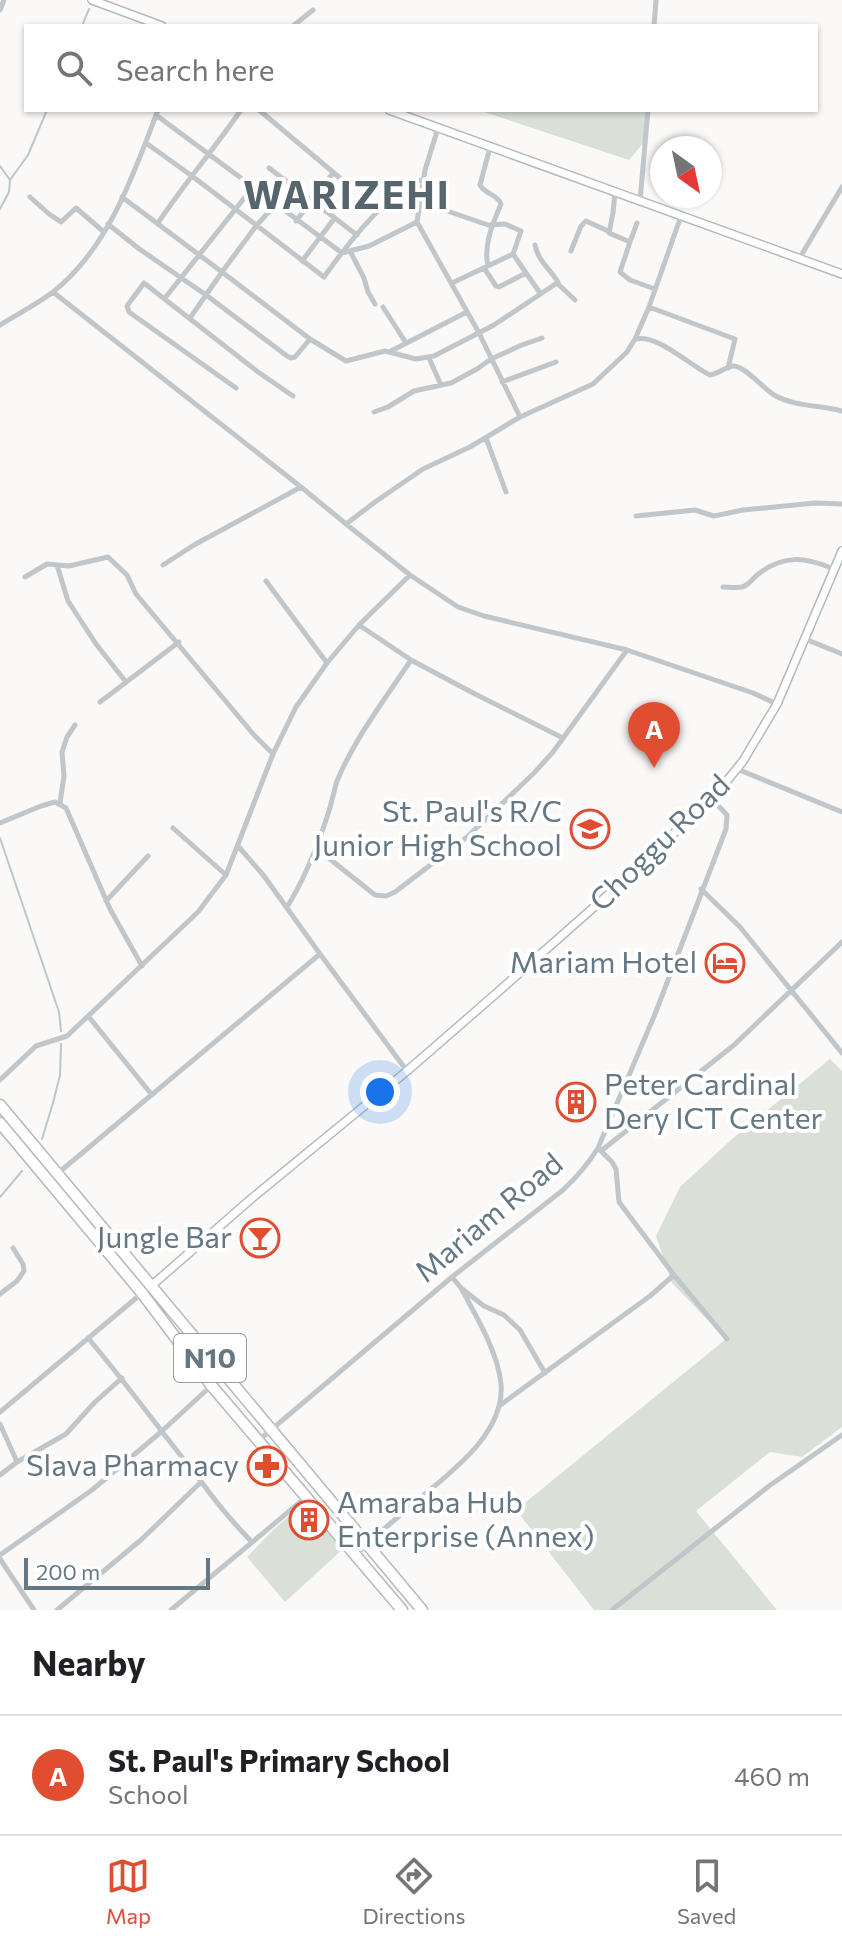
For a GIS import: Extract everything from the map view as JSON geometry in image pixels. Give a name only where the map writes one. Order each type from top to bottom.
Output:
[{"type":"highway","name":"N10","points":[[0,1105],[146,1290],[211,1385],[402,1610]]},
{"type":"highway","name":"N10","points":[[0,1123],[272,1429],[422,1610]]},
{"type":"main road","points":[[92,0],[157,24]]},
{"type":"main road","points":[[394,112],[842,274]]},
{"type":"main road","name":"Choggu Road","points":[[146,1290],[407,1071],[610,893],[711,798],[737,769],[777,704],[842,551]]},
{"type":"street","points":[[0,10],[4,0]]},
{"type":"street","points":[[654,24],[656,0]]},
{"type":"street","points":[[296,24],[313,10]]},
{"type":"street","points":[[0,325],[53,292],[70,276],[104,232],[146,143],[157,112],[275,205],[342,253],[369,246],[417,222]]},
{"type":"street","points":[[158,223],[240,112]]},
{"type":"street","points":[[261,112],[346,183]]},
{"type":"street","points":[[640,201],[648,112]]},
{"type":"street","points":[[438,128],[423,179],[417,222],[479,333],[520,417]]},
{"type":"street","points":[[146,143],[324,277],[377,213],[402,191],[423,179]]},
{"type":"street","points":[[490,147],[480,185],[501,203],[492,225],[486,267],[497,287],[503,287],[526,273]]},
{"type":"street","points":[[269,168],[357,235]]},
{"type":"street","points":[[296,221],[333,173]]},
{"type":"street","points":[[165,298],[253,187]]},
{"type":"street","points":[[799,259],[842,187]]},
{"type":"street","points":[[608,231],[615,192]]},
{"type":"street","points":[[30,197],[61,222],[76,208],[104,232]]},
{"type":"street","points":[[122,197],[310,339],[346,361],[385,351],[416,359],[429,358],[479,333],[558,283]]},
{"type":"street","points":[[421,202],[521,231],[513,254],[451,283]]},
{"type":"street","points":[[190,318],[256,226],[275,205]]},
{"type":"street","points":[[346,524],[423,469],[486,438],[520,417],[593,384],[627,352],[635,339],[681,216]]},
{"type":"street","points":[[302,261],[334,219]]},
{"type":"street","points":[[571,251],[586,221],[630,242]]},
{"type":"street","points":[[637,223],[620,272],[630,280],[655,289]]},
{"type":"street","points":[[108,224],[291,358],[310,339]]},
{"type":"street","points":[[535,245],[541,262],[575,300]]},
{"type":"street","points":[[350,251],[375,304]]},
{"type":"street","points":[[513,254],[540,293]]},
{"type":"street","points":[[236,388],[129,312],[127,306],[144,283],[293,396]]},
{"type":"street","points":[[53,292],[410,575],[458,607],[627,650],[777,704]]},
{"type":"street","points":[[383,307],[406,343]]},
{"type":"street","points":[[649,307],[735,339],[728,368]]},
{"type":"street","points":[[391,351],[467,312]]},
{"type":"street","points":[[635,339],[643,337],[654,341],[710,375],[733,366],[742,368],[776,396],[842,411]]},
{"type":"street","points":[[374,412],[414,391],[451,383],[491,359],[542,338]]},
{"type":"street","points":[[429,358],[441,385]]},
{"type":"street","points":[[502,382],[556,362]]},
{"type":"street","points":[[486,438],[506,492]]},
{"type":"street","points":[[163,565],[301,487]]},
{"type":"street","points":[[636,516],[695,510],[714,516],[815,503],[842,504]]},
{"type":"street","points":[[25,577],[47,564],[69,566],[108,557],[127,575],[136,594],[273,754]]},
{"type":"street","points":[[723,587],[743,587],[772,566],[797,559],[835,569]]},
{"type":"street","points":[[57,565],[68,601],[126,682]]},
{"type":"street","points":[[0,1080],[36,1046],[67,1036],[198,912],[226,875],[273,754],[296,707],[359,625],[410,575]]},
{"type":"street","points":[[266,581],[327,663]]},
{"type":"street","points":[[359,625],[411,660],[563,738]]},
{"type":"street","points":[[805,639],[842,654]]},
{"type":"street","points":[[100,702],[179,642]]},
{"type":"street","points":[[316,848],[375,895],[386,896],[419,875],[467,837],[534,773],[627,650]]},
{"type":"street","points":[[287,907],[304,879],[347,760],[411,660]]},
{"type":"street","points":[[60,803],[64,776],[62,752],[75,725]]},
{"type":"street","points":[[737,769],[842,812]]},
{"type":"street","name":"Mariam Road","points":[[259,1440],[452,1277],[563,1190],[600,1150],[726,829],[727,815],[711,798]]},
{"type":"street","points":[[0,823],[55,802],[66,808],[106,901],[142,966]]},
{"type":"street","points":[[173,828],[193,849],[226,875]]},
{"type":"street","points":[[238,846],[264,876],[407,1071]]},
{"type":"street","points":[[106,901],[148,856]]},
{"type":"street","points":[[701,889],[740,927],[842,1053]]},
{"type":"street","points":[[727,1339],[619,1202],[616,1169],[600,1150],[734,1045],[842,942]]},
{"type":"street","points":[[57,1174],[320,954]]},
{"type":"street","points":[[88,1016],[152,1095]]},
{"type":"street","points":[[0,1294],[24,1271],[13,1248]]},
{"type":"street","points":[[499,1406],[650,1296],[674,1275]]},
{"type":"street","points":[[356,1556],[466,1458],[481,1440],[499,1406],[500,1380],[495,1360],[479,1322],[452,1277]]},
{"type":"street","points":[[461,1288],[484,1306],[504,1315],[520,1330],[545,1373]]},
{"type":"street","points":[[0,1412],[146,1290]]},
{"type":"street","points":[[88,1338],[234,1524],[252,1542]]},
{"type":"street","points":[[0,1475],[66,1434],[122,1378]]},
{"type":"street","points":[[34,1610],[0,1557],[92,1490],[211,1385]]},
{"type":"street","points":[[0,1424],[17,1462]]},
{"type":"street","points":[[612,1610],[769,1486],[842,1435]]},
{"type":"street","points":[[57,1610],[142,1539],[201,1482]]},
{"type":"street","points":[[171,1610],[307,1496]]},
{"type":"shaded area","points":[[484,112],[647,112],[645,141],[629,160]]},
{"type":"shaded area","points":[[830,1059],[842,1071],[842,1427],[802,1457],[770,1452],[696,1511],[777,1610],[594,1610],[516,1510],[726,1339],[672,1283],[656,1236],[680,1187],[732,1139]]},
{"type":"shaded area","points":[[303,1504],[343,1549],[285,1602],[247,1557]]},
{"type":"waterway","points":[[83,24],[89,9]]},
{"type":"waterway","points":[[10,180],[28,155],[46,112]]},
{"type":"waterway","points":[[0,166],[10,180],[9,192],[0,209]]},
{"type":"waterway","points":[[0,838],[59,1012],[61,1031]]},
{"type":"waterway","points":[[42,1139],[60,1075],[61,1044]]},
{"type":"waterway","points":[[0,1197],[22,1171]]},
{"type":"place","name":"St. Paul's Primary School","points":[[654,768]]},
{"type":"place","name":"St. Paul's R/C Junior High School","points":[[590,829]]},
{"type":"place","name":"Mariam Hotel","points":[[725,963]]},
{"type":"place","name":"Peter Cardinal Dery ICT Center","points":[[576,1102]]},
{"type":"place","name":"Jungle Bar","points":[[260,1238]]},
{"type":"place","name":"Slava Pharmacy","points":[[267,1466]]},
{"type":"place","name":"Amaraba Hub Enterprise (Annex)","points":[[309,1520]]},
{"type":"district","name":"WARIZEHI","points":[[347,196]]}]
